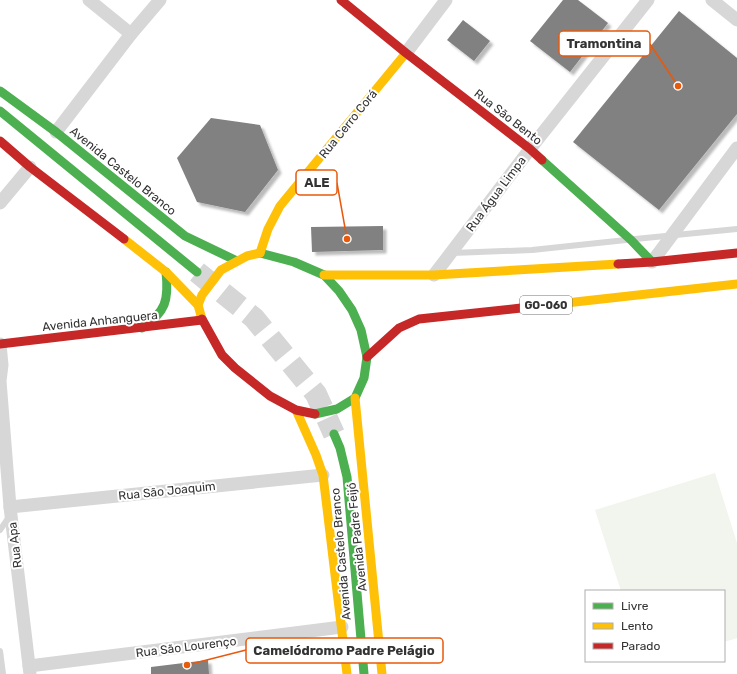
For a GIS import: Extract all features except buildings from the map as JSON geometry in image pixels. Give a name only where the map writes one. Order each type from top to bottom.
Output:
[{"type":"main road","name":"Rua São Bento","points":[[341,0],[406,53],[530,149],[631,240],[652,262]]},
{"type":"main road","name":"Rua Cerro Corá","points":[[260,253],[268,229],[280,206],[406,53]]},
{"type":"main road","name":"Avenida Castelo Branco","points":[[0,91],[56,132],[185,236],[237,261]]},
{"type":"main road","points":[[0,111],[197,272]]},
{"type":"main road","points":[[0,141],[166,272],[198,305],[202,320],[222,355],[235,368],[270,396],[296,410],[315,414],[337,409],[355,398],[364,378],[367,357],[361,330],[352,310],[339,291],[324,276],[294,262],[260,253],[248,256],[221,270],[202,295],[198,305]]},
{"type":"main road","points":[[324,276],[434,275],[652,262],[737,253]]},
{"type":"main road","points":[[142,328],[153,322],[162,313],[168,290],[166,272]]},
{"type":"main road","name":"GO-060","points":[[367,357],[398,328],[419,319],[737,284]]},
{"type":"main road","name":"Avenida Anhanguera","points":[[0,344],[202,320]]},
{"type":"main road","name":"Avenida Padre Feijó","points":[[355,398],[382,674]]},
{"type":"main road","name":"Avenida Padre Feijó","points":[[296,410],[314,450],[323,475],[347,674]]},
{"type":"main road","name":"Avenida Castelo Branco","points":[[334,434],[340,448],[347,477],[364,674]]},
{"type":"street","points":[[89,0],[131,34]]},
{"type":"street","points":[[56,132],[131,34],[160,0]]},
{"type":"street","name":"Rua Cerro Corá","points":[[406,53],[446,0]]},
{"type":"street","name":"Rua Água Limpa","points":[[434,275],[530,149],[648,0]]},
{"type":"street","points":[[712,0],[737,20]]},
{"type":"street","points":[[652,262],[737,148]]},
{"type":"street","points":[[0,203],[30,166]]},
{"type":"street","name":"Rua Apa","points":[[0,344],[4,477],[10,511],[29,670]]},
{"type":"street","name":"Rua São Joaquim","points":[[10,511],[323,475]]},
{"type":"street","name":"Rua São Lourenço","points":[[29,670],[342,627]]},
{"type":"lane","points":[[450,254],[532,250],[737,229]]},
{"type":"lane","points":[[0,530],[10,511]]},
{"type":"lane","points":[[0,651],[2,674]]},
{"type":"shaded area","points":[[715,473],[737,543],[737,638],[725,642],[725,590],[621,590],[595,510]]},
{"type":"tunnel","points":[[197,272],[254,318],[316,394],[334,434]]},
{"type":"traffic: fast","points":[[0,91],[56,132],[185,236],[237,261]]},
{"type":"traffic: fast","points":[[0,111],[197,272]]},
{"type":"traffic: fast","points":[[542,160],[631,240],[652,262]]},
{"type":"traffic: fast","points":[[260,253],[294,262],[324,275],[339,291],[352,310],[361,330],[367,357],[364,378],[355,398],[337,409],[315,414]]},
{"type":"traffic: fast","points":[[142,328],[161,311],[166,298],[166,272]]},
{"type":"traffic: fast","points":[[334,434],[340,448],[347,477],[364,674]]},
{"type":"traffic: slow","points":[[260,253],[268,229],[280,206],[406,53]]},
{"type":"traffic: slow","points":[[124,239],[166,272],[198,305]]},
{"type":"traffic: slow","points":[[202,319],[198,305],[202,295],[221,270],[247,256],[260,253]]},
{"type":"traffic: slow","points":[[324,275],[434,275],[618,264]]},
{"type":"traffic: slow","points":[[521,308],[737,284]]},
{"type":"traffic: slow","points":[[355,398],[382,674]]},
{"type":"traffic: slow","points":[[296,410],[316,455],[323,475],[347,674]]},
{"type":"traffic: jam","points":[[341,0],[542,160]]},
{"type":"traffic: jam","points":[[0,141],[30,167],[124,239]]},
{"type":"traffic: jam","points":[[618,264],[737,253]]},
{"type":"traffic: jam","points":[[367,357],[399,328],[419,319],[521,308]]},
{"type":"traffic: jam","points":[[202,319],[222,355],[235,368],[270,396],[296,410],[315,414]]},
{"type":"traffic: jam","points":[[0,344],[202,320]]},
{"type":"place","name":"Tramontina","points":[[678,86]]},
{"type":"place","name":"ALE","points":[[347,239]]},
{"type":"place","name":"Camelódromo Padre Pelágio","points":[[187,665]]}]
